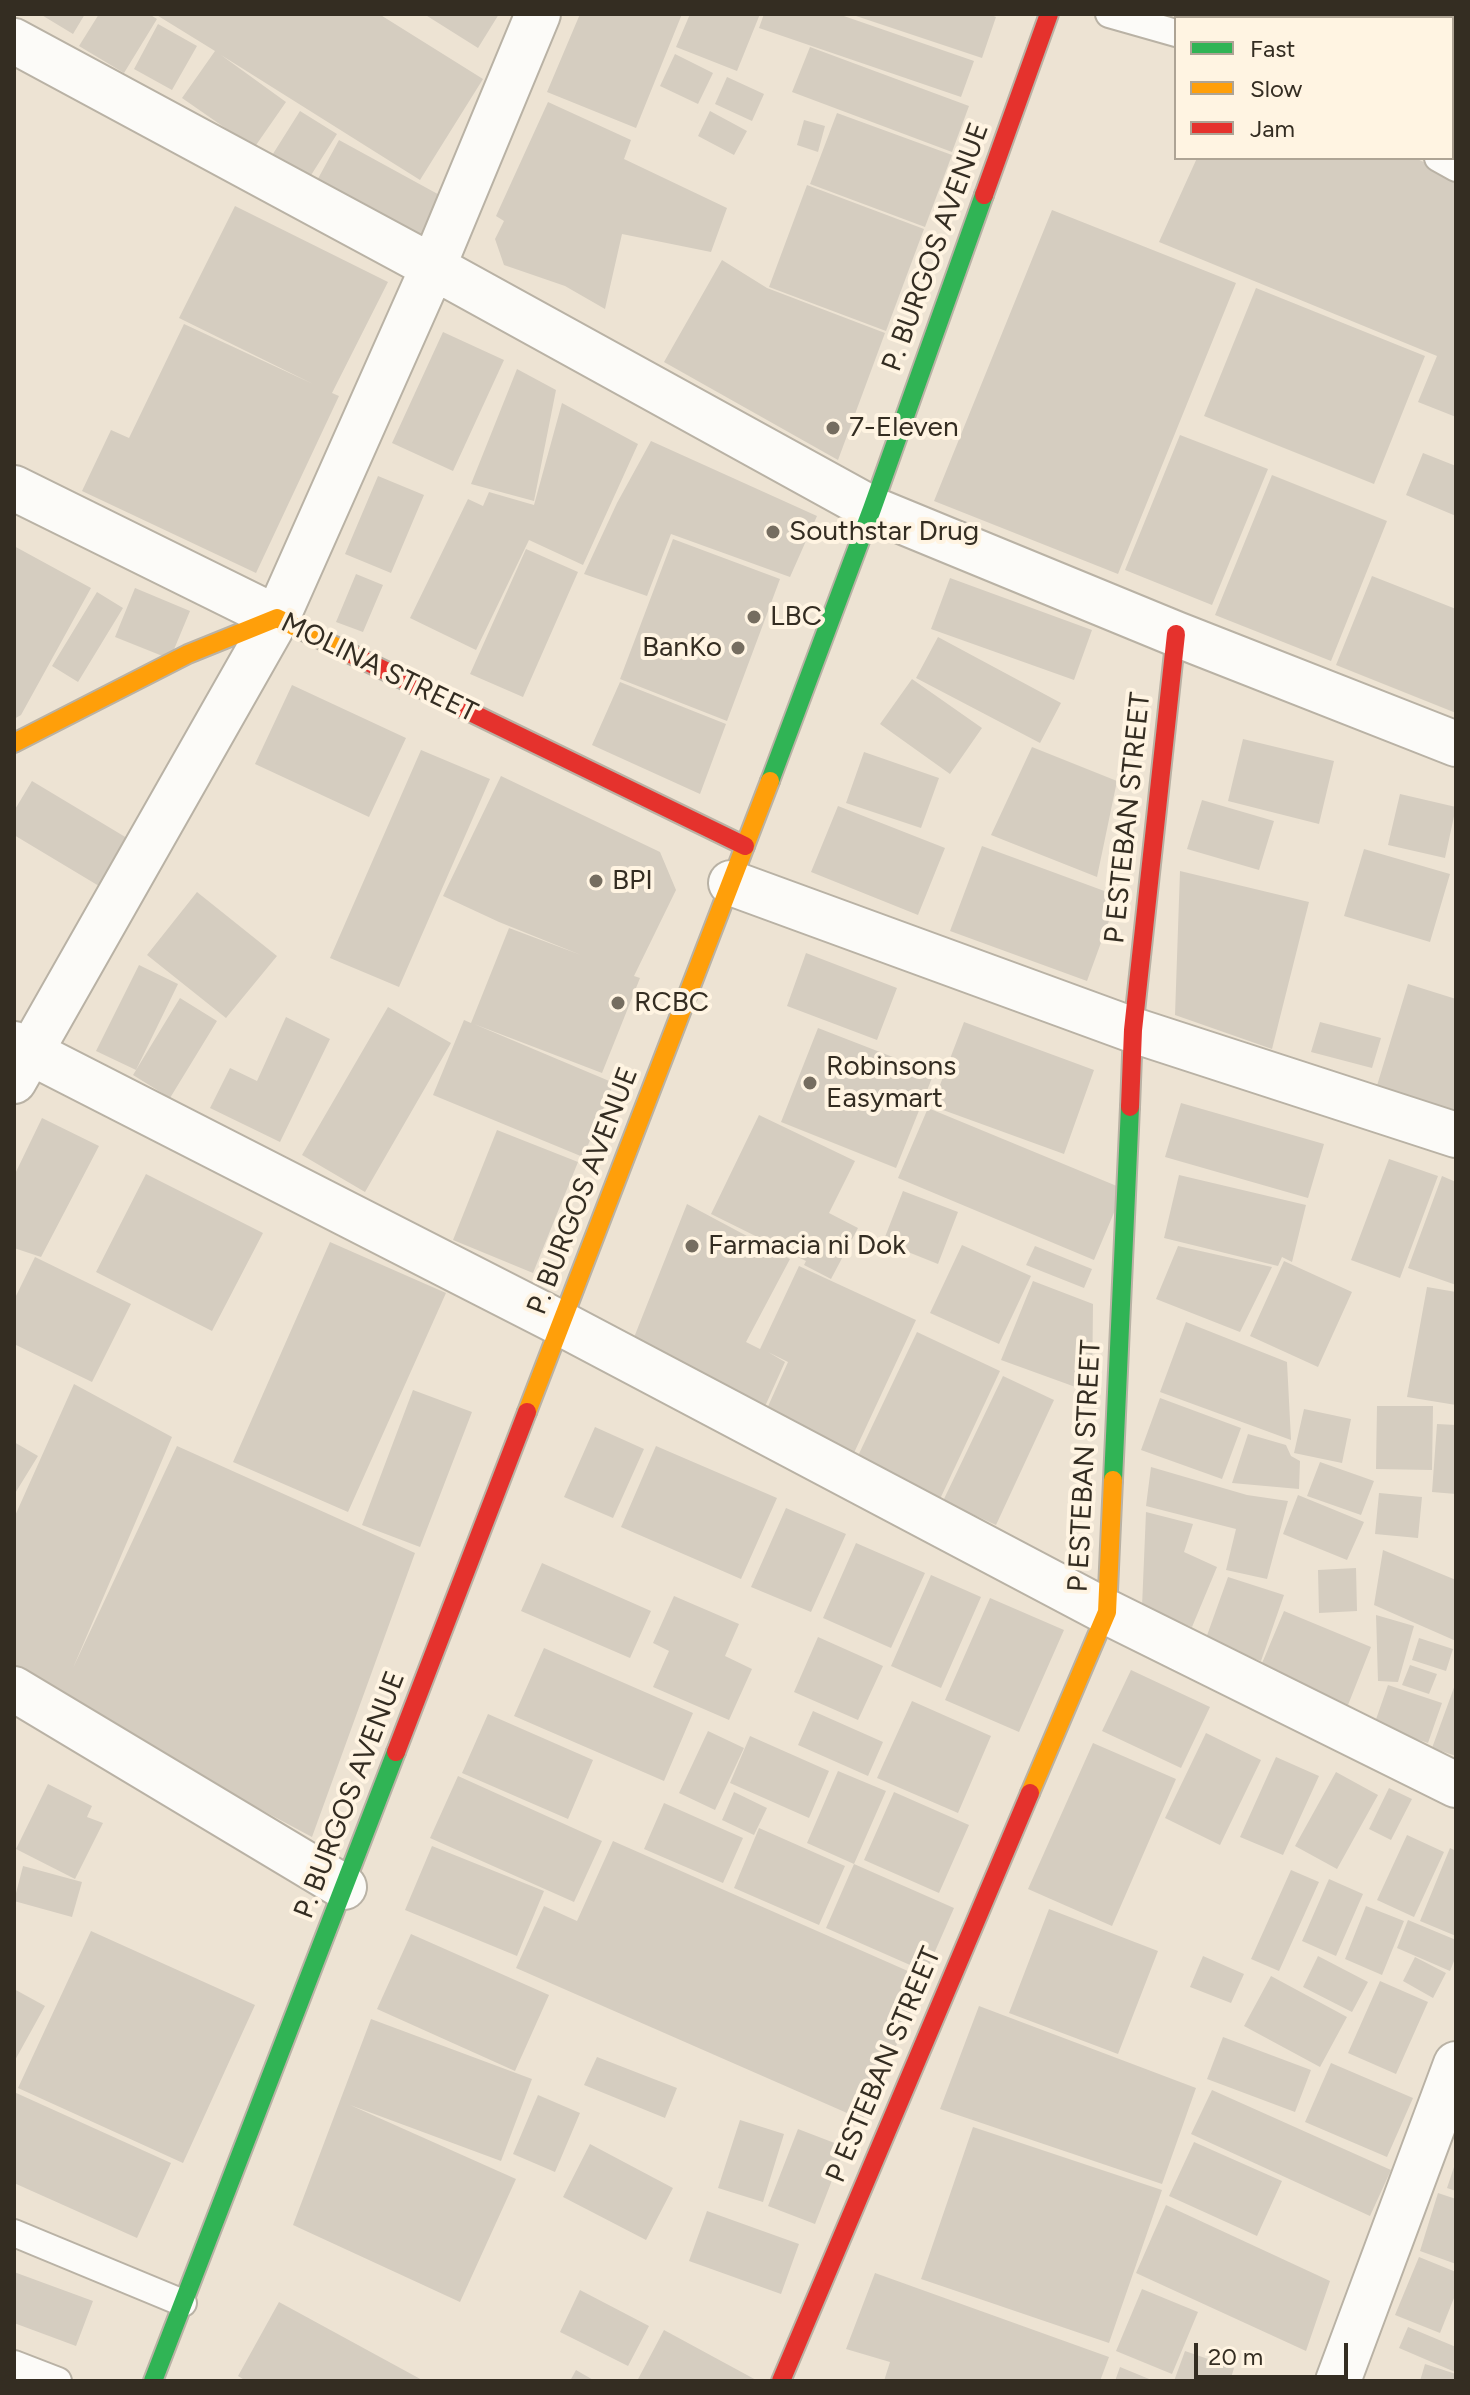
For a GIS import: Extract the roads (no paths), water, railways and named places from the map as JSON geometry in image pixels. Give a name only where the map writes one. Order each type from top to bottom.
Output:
[{"type":"street","points":[[538,14],[433,267],[277,618],[19,1059],[562,1324],[1107,1612],[1456,1785]]},
{"type":"street","name":"P. BURGOS AVENUE","points":[[153,2381],[738,864],[872,509],[1049,14]]},
{"type":"street","points":[[14,41],[872,509],[1176,634],[1456,744]]},
{"type":"street","name":"MOLINA STREET","points":[[14,488],[277,618],[738,864]]},
{"type":"street","points":[[14,743],[188,654],[277,618]]},
{"type":"street","name":"P ESTEBAN STREET","points":[[781,2381],[1107,1612],[1133,1030],[1176,634]]},
{"type":"street","points":[[738,864],[1133,1030],[1456,1135]]},
{"type":"street","points":[[14,1689],[344,1887]]},
{"type":"street","points":[[1338,2381],[1456,2064]]},
{"type":"lane","points":[[1109,14],[1174,32]]},
{"type":"lane","points":[[14,2233],[183,2303]]},
{"type":"lane","points":[[14,2364],[58,2381]]},
{"type":"place","name":"7-Eleven","points":[[833,428]]},
{"type":"place","name":"Southstar Drug","points":[[773,532]]},
{"type":"place","name":"LBC","points":[[754,617]]},
{"type":"place","name":"BanKo","points":[[738,648]]},
{"type":"place","name":"BPI","points":[[596,881]]},
{"type":"place","name":"RCBC","points":[[618,1003]]},
{"type":"place","name":"Robinsons Easymart","points":[[810,1083]]},
{"type":"place","name":"Farmacia ni Dok","points":[[692,1246]]}]
